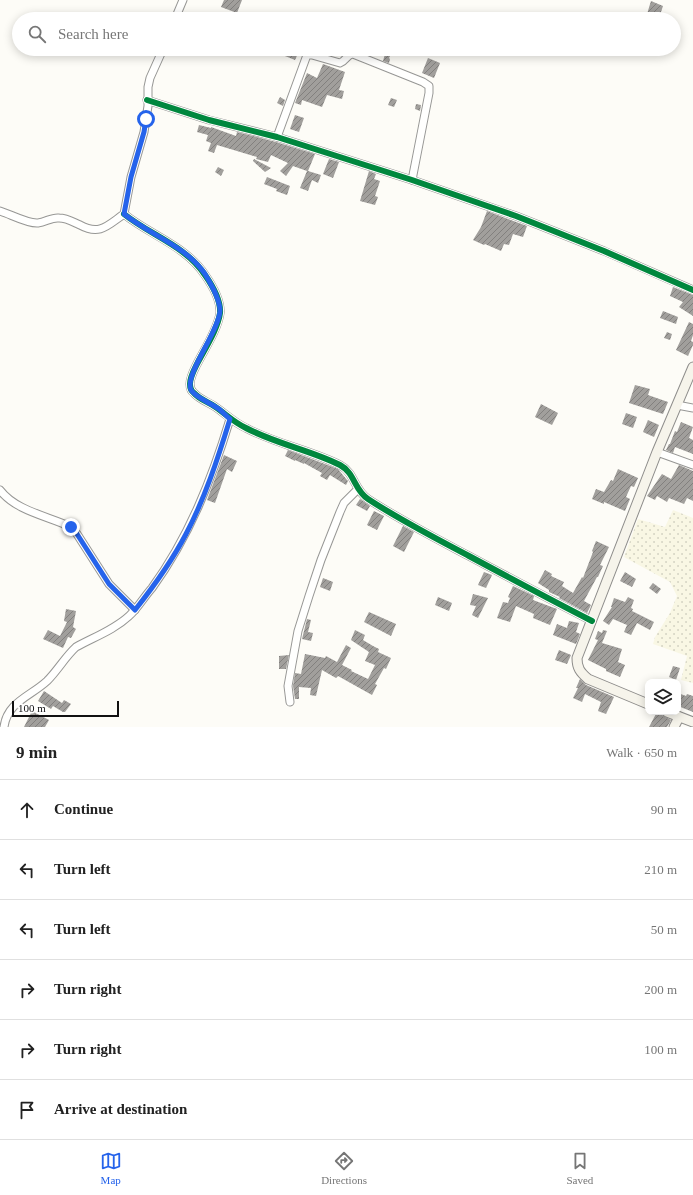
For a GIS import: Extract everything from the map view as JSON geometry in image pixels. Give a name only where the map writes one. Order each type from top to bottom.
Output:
[{"type":"street","points":[[178,12],[182,0]]},
{"type":"street","points":[[0,210],[35,223],[57,218],[68,219],[89,230],[100,229],[124,214],[131,177],[144,132],[150,78],[160,56]]},
{"type":"street","points":[[277,137],[307,56]]},
{"type":"street","points":[[316,56],[340,63],[344,62],[348,56]]},
{"type":"street","points":[[358,56],[424,82],[429,86],[429,93],[412,180]]},
{"type":"street","points":[[148,100],[209,120],[277,137],[412,180],[516,216],[604,251],[693,290]]},
{"type":"street","points":[[124,214],[133,222],[178,249],[195,263],[204,274],[212,288],[219,307],[218,320],[193,373],[190,388],[195,394],[247,429],[286,445],[320,456],[342,466],[350,472],[358,489],[366,498],[424,532],[592,622]]},
{"type":"street","points":[[645,703],[588,679],[580,672],[577,666],[577,658],[657,452],[693,367]]},
{"type":"street","points":[[677,405],[693,408]]},
{"type":"street","points":[[4,727],[4,721],[8,712],[14,705],[47,681],[76,647],[120,624],[135,610],[173,557],[187,533],[215,467],[230,419]]},
{"type":"street","points":[[657,452],[693,465]]},
{"type":"street","points":[[290,702],[288,686],[298,631],[320,560],[344,503],[358,489]]},
{"type":"street","points":[[0,490],[10,500],[20,506],[71,527],[109,584],[135,610]]},
{"type":"street","points":[[674,715],[693,722]]},
{"type":"street","points":[[674,727],[679,717]]},
{"type":"shaded area","points":[[673,510],[693,518],[693,683],[681,680],[687,656],[653,644],[655,637],[670,613],[677,596],[670,582],[624,557],[638,519],[665,527]]},
{"type":"building","points":[[224,0],[242,0],[237,12],[221,7]]},
{"type":"building","points":[[651,1],[663,6],[661,12],[648,12]]},
{"type":"building","points":[[285,56],[297,56],[295,60]]},
{"type":"building","points":[[384,56],[390,56],[389,63],[383,61]]},
{"type":"building","points":[[428,58],[440,63],[434,78],[422,73]]},
{"type":"building","points":[[323,64],[345,72],[339,90],[344,91],[342,99],[327,95],[322,107],[302,100],[301,105],[295,103],[307,73],[317,78]]},
{"type":"building","points":[[280,97],[285,100],[283,106],[277,103]]},
{"type":"building","points":[[391,98],[397,100],[394,107],[388,105]]},
{"type":"building","points":[[416,104],[421,105],[420,111],[415,109]]},
{"type":"building","points":[[295,115],[304,118],[299,132],[290,129]]},
{"type":"building","points":[[199,125],[211,127],[236,136],[237,132],[315,154],[308,171],[321,175],[318,183],[312,180],[308,191],[300,188],[307,171],[293,166],[286,176],[280,171],[288,163],[271,155],[268,162],[256,159],[257,157],[217,145],[214,153],[208,151],[211,143],[206,141],[208,135],[197,132]]},
{"type":"building","points":[[254,159],[271,168],[265,172],[253,161]]},
{"type":"building","points":[[329,159],[339,162],[333,178],[323,174]]},
{"type":"building","points":[[218,167],[224,170],[221,176],[215,172]]},
{"type":"building","points":[[369,171],[376,174],[374,179],[380,181],[375,196],[378,197],[375,205],[360,201]]},
{"type":"building","points":[[267,177],[290,186],[287,195],[264,184]]},
{"type":"building","points":[[487,211],[527,226],[523,237],[513,234],[509,245],[504,244],[501,251],[473,240],[481,227]]},
{"type":"building","points":[[673,287],[693,295],[693,316],[679,307],[683,302],[670,296]]},
{"type":"building","points":[[663,311],[678,317],[676,324],[660,318]]},
{"type":"building","points":[[689,322],[693,324],[693,335],[691,341],[693,342],[693,345],[688,356],[676,350]]},
{"type":"building","points":[[667,332],[672,334],[670,340],[664,338]]},
{"type":"building","points":[[635,385],[650,389],[648,395],[668,402],[663,414],[629,403]]},
{"type":"building","points":[[541,404],[558,413],[552,425],[535,417]]},
{"type":"building","points":[[626,413],[637,417],[633,428],[622,424]]},
{"type":"building","points":[[648,420],[659,425],[654,437],[643,432]]},
{"type":"building","points":[[681,422],[693,427],[689,438],[693,440],[693,454],[675,447],[673,453],[666,450]]},
{"type":"building","points":[[288,450],[338,469],[348,481],[346,485],[330,475],[327,480],[320,476],[322,473],[304,463],[295,461],[285,456]]},
{"type":"building","points":[[224,455],[237,461],[232,472],[227,469],[215,503],[207,500]]},
{"type":"building","points":[[679,465],[693,471],[693,501],[687,498],[684,504],[669,498],[667,502],[657,496],[655,500],[647,496],[662,474],[671,479]]},
{"type":"building","points":[[618,469],[638,478],[634,487],[631,486],[626,497],[630,499],[625,511],[604,502],[604,504],[592,499],[596,489],[604,492],[611,480],[613,481]]},
{"type":"building","points":[[360,499],[370,506],[367,511],[356,505]]},
{"type":"building","points":[[374,511],[384,516],[377,530],[367,525]]},
{"type":"building","points":[[403,526],[414,532],[404,552],[393,546]]},
{"type":"building","points":[[596,541],[609,547],[600,565],[603,566],[598,577],[584,601],[591,605],[587,613],[549,592],[549,590],[538,583],[545,570],[552,574],[551,576],[564,582],[562,586],[573,593],[582,577],[583,578]]},
{"type":"building","points":[[484,572],[492,575],[486,588],[478,585]]},
{"type":"building","points":[[625,572],[636,579],[632,587],[620,581]]},
{"type":"building","points":[[323,578],[333,582],[330,591],[320,587]]},
{"type":"building","points":[[653,583],[661,589],[657,594],[649,588]]},
{"type":"building","points":[[513,586],[534,596],[533,600],[557,609],[550,625],[533,618],[534,614],[516,606],[510,622],[497,618],[503,602],[508,603],[510,598],[508,597]]},
{"type":"building","points":[[473,594],[488,598],[478,618],[472,615],[476,606],[470,605]]},
{"type":"building","points":[[438,597],[452,603],[449,611],[435,605]]},
{"type":"building","points":[[628,597],[634,600],[631,608],[633,609],[632,611],[654,622],[650,630],[637,623],[631,635],[624,632],[627,625],[613,619],[609,625],[603,621],[612,607],[614,598],[625,602]]},
{"type":"building","points":[[66,609],[76,611],[73,627],[76,629],[71,638],[68,637],[63,648],[43,639],[48,630],[60,636],[67,622],[64,621]]},
{"type":"building","points":[[369,612],[396,624],[391,636],[364,622]]},
{"type":"building","points":[[307,619],[311,620],[308,632],[313,633],[311,641],[302,639]]},
{"type":"building","points":[[569,621],[579,623],[576,632],[580,634],[576,644],[553,635],[557,624],[567,628]]},
{"type":"building","points":[[355,630],[365,635],[363,640],[379,649],[378,652],[391,658],[386,669],[384,668],[375,684],[377,685],[372,695],[338,676],[336,678],[322,670],[316,696],[310,695],[311,688],[299,687],[299,699],[295,699],[293,686],[295,673],[301,674],[305,654],[325,658],[326,656],[337,662],[346,645],[351,648],[342,665],[368,679],[375,665],[365,661],[369,652],[351,640]]},
{"type":"building","points":[[603,630],[607,631],[602,643],[622,649],[618,662],[625,665],[620,677],[606,671],[606,669],[588,660],[598,640],[595,639],[598,631],[602,633]]},
{"type":"building","points":[[559,650],[571,655],[567,664],[555,660]]},
{"type":"building","points":[[289,655],[286,669],[279,669],[279,656]]},
{"type":"building","points":[[673,666],[680,668],[676,679],[669,677]]},
{"type":"building","points":[[580,679],[586,685],[614,697],[606,714],[598,711],[601,702],[585,694],[582,702],[573,698],[578,688],[576,688]]},
{"type":"building","points":[[44,691],[62,703],[64,700],[71,704],[65,712],[53,706],[51,709],[38,701]]},
{"type":"building","points":[[681,694],[693,696],[693,712],[681,707]]},
{"type":"building","points":[[32,711],[49,720],[45,727],[24,727]]},
{"type":"building","points":[[655,715],[662,715],[671,720],[667,727],[649,727]]},
{"type":"cycle path","points":[[147,100],[209,120],[277,137],[412,180],[516,216],[604,251],[693,290]]},
{"type":"cycle path","points":[[124,214],[178,248],[188,256],[205,275],[218,298],[220,308],[219,319],[191,379],[191,389],[196,395],[241,426],[257,434],[317,455],[340,465],[349,472],[363,495],[380,507],[431,536],[592,621]]},
{"type":"route","points":[[71,527],[109,584],[135,610],[173,557],[187,533],[219,455],[230,419],[220,410],[195,394],[190,388],[193,373],[213,333],[220,313],[217,298],[212,288],[204,274],[195,263],[178,249],[133,222],[124,214],[131,177],[144,132],[146,119]]}]
